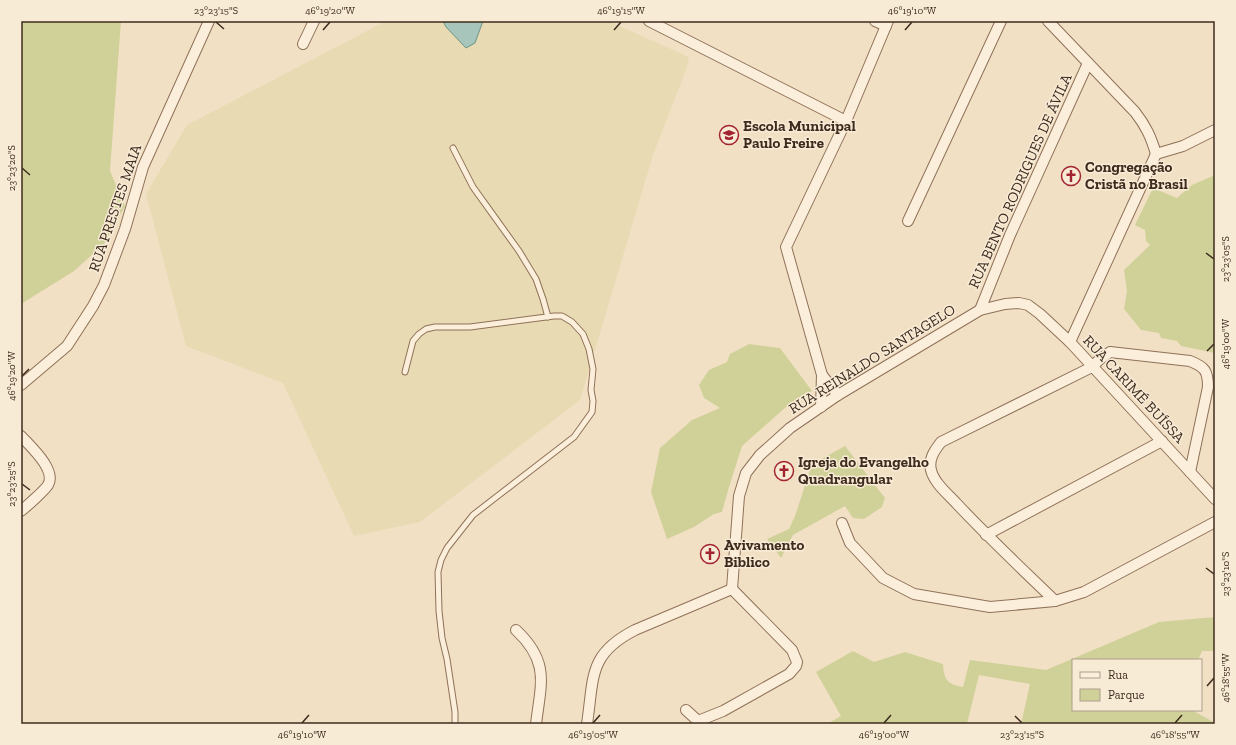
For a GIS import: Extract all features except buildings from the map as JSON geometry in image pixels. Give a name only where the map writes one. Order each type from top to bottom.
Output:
[{"type":"street","name":"RUA PRESTES MAIA","points":[[21,385],[67,346],[93,306],[104,285],[125,229],[143,167],[209,21]]},
{"type":"street","points":[[303,44],[314,21]]},
{"type":"street","points":[[648,21],[846,121]]},
{"type":"street","points":[[821,406],[822,375],[786,247],[846,121],[887,24],[875,21]]},
{"type":"street","points":[[908,220],[1001,21]]},
{"type":"street","points":[[1048,21],[1144,123],[1149,132],[1156,154],[1070,342]]},
{"type":"street","name":"RUA BENTO RODRIGUES DE ÁVILA","points":[[980,310],[1010,235],[1088,63]]},
{"type":"street","points":[[1156,154],[1183,146],[1215,130]]},
{"type":"street","name":"RUA REINALDO SANTAGELO","points":[[732,589],[739,496],[746,473],[760,455],[790,428],[821,406],[980,310],[1008,304],[1019,303],[1028,305]]},
{"type":"street","name":"RUA CARIMÉ BUÍSSA","points":[[1028,305],[1070,342],[1215,499]]},
{"type":"street","points":[[1055,601],[986,535],[938,484],[931,470],[930,460],[934,451],[941,442],[1092,367],[1110,352],[1190,361],[1198,364],[1205,370],[1208,377],[1208,386],[1190,472]]},
{"type":"street","points":[[822,375],[838,395]]},
{"type":"street","points":[[21,436],[39,455],[50,473],[49,485],[21,511]]},
{"type":"street","points":[[986,535],[1162,441]]},
{"type":"street","points":[[842,523],[850,543],[883,578],[914,594],[990,607],[1055,601],[1084,592],[1215,522]]},
{"type":"street","points":[[587,724],[595,670],[600,658],[609,647],[620,637],[732,589],[792,650],[798,662],[789,674],[723,712],[698,721],[686,710]]},
{"type":"street","points":[[516,630],[525,639],[537,656],[541,668],[541,684],[536,724]]},
{"type":"lane","points":[[453,148],[473,187],[519,251],[536,279],[548,317]]},
{"type":"lane","points":[[405,372],[413,341],[426,329],[435,327],[470,327],[562,316],[572,322],[583,334],[593,369],[591,390],[593,401],[592,412],[574,438],[473,515],[447,548],[441,560],[438,572],[437,589],[441,632],[448,659],[455,712],[455,724]]},
{"type":"shaded area","points":[[386,21],[608,21],[689,57],[686,70],[653,155],[580,400],[420,522],[354,536],[283,383],[186,346],[146,194],[187,125]]},
{"type":"green space","points":[[21,21],[121,21],[110,171],[125,206],[104,244],[74,271],[21,304]]},
{"type":"green space","points":[[1215,175],[1215,353],[1181,346],[1177,341],[1161,338],[1159,333],[1141,330],[1124,309],[1127,291],[1124,270],[1150,245],[1146,241],[1145,230],[1135,225],[1153,188],[1177,198],[1192,185]]},
{"type":"green space","points":[[749,344],[780,348],[812,391],[785,408],[742,446],[722,512],[714,514],[694,527],[667,539],[651,492],[660,448],[692,420],[720,408],[704,398],[699,385],[709,370],[727,362],[730,354]]},
{"type":"green space","points":[[845,446],[885,498],[882,507],[864,519],[853,518],[845,506],[793,535],[781,558],[767,539],[789,529],[795,516],[812,464]]},
{"type":"green space","points":[[1215,617],[1215,651],[1202,651],[1198,659],[1072,659],[1072,711],[1194,711],[1215,724],[1021,724],[1030,684],[979,675],[967,724],[827,724],[841,716],[816,672],[853,651],[874,662],[905,652],[943,664],[944,674],[947,680],[950,683],[963,687],[970,660],[1046,670],[1159,622]]},
{"type":"water","points":[[443,21],[483,21],[475,43],[466,48],[446,27]]},
{"type":"place","name":"Escola Municipal Paulo Freire","points":[[729,135]]},
{"type":"place","name":"Congregação Cristã no Brasil","points":[[1071,176]]},
{"type":"place","name":"Igreja do Evangelho Quadrangular","points":[[784,471]]},
{"type":"place","name":"Avivamento Biblico","points":[[710,554]]}]
